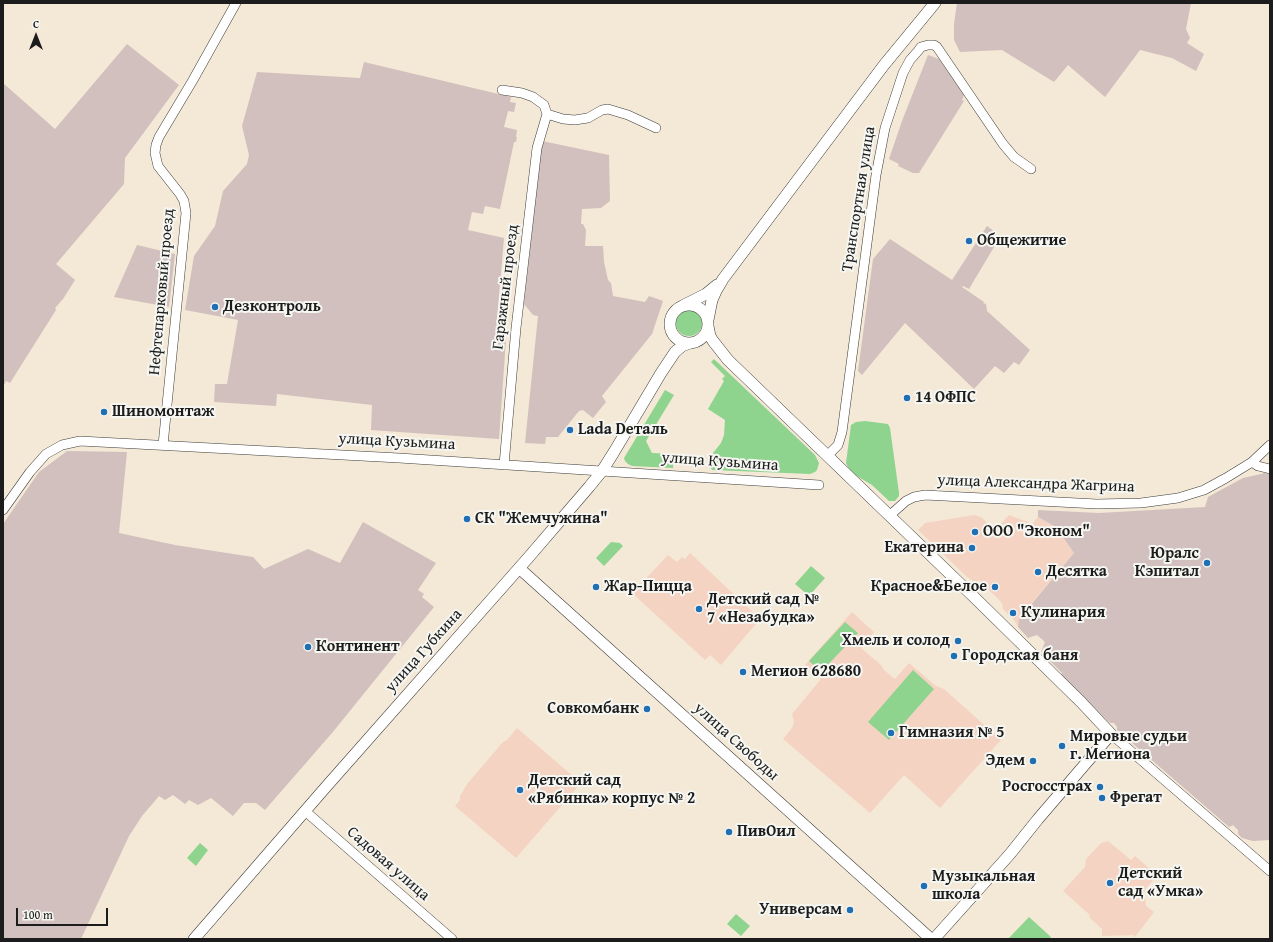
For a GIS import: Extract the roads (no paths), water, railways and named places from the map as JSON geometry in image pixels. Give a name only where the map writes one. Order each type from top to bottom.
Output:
[{"type":"main road","name":"Транспортная улица","points":[[723,279],[884,65],[935,3]]},
{"type":"main road","points":[[661,373],[671,338],[670,320],[672,315],[676,310],[706,294],[723,279]]},
{"type":"main road","points":[[661,373],[675,352],[682,346],[703,337],[708,323],[712,300],[723,279]]},
{"type":"main road","points":[[681,307],[687,305],[696,306],[704,312],[713,341],[728,360],[976,599],[1081,702],[1111,734],[1010,854],[934,939]]},
{"type":"main road","points":[[670,326],[677,338],[683,342],[692,342],[705,345],[728,360]]},
{"type":"main road","name":"улица Губкина","points":[[194,939],[602,471],[661,373]]},
{"type":"main road","name":"улица Свободы","points":[[519,568],[931,939]]},
{"type":"street","name":"Нефтепарковый проезд","points":[[163,445],[186,213],[184,201],[180,194],[158,166],[155,153],[156,146],[159,137],[236,3]]},
{"type":"street","name":"Транспортная улица","points":[[827,456],[838,445],[842,432],[879,158],[885,128],[904,73],[910,60],[918,51],[925,45],[934,45],[937,47],[1003,144],[1014,157],[1031,169]]},
{"type":"street","points":[[502,90],[522,93],[533,97],[544,105],[547,114],[563,119],[575,120],[588,118],[602,110],[608,109],[628,114],[656,128]]},
{"type":"street","name":"Гаражный проезд","points":[[504,465],[516,328],[535,165],[538,144],[547,114]]},
{"type":"street","name":"улица Кузьмина","points":[[3,510],[30,472],[46,454],[62,445],[76,441],[504,465],[819,485]]},
{"type":"street","name":"улица Александра Жагрина","points":[[889,516],[906,501],[914,497],[925,495],[1097,504],[1127,504],[1178,498],[1204,490],[1226,478],[1252,462],[1270,445]]},
{"type":"street","points":[[1252,462],[1258,466],[1270,469]]},
{"type":"street","points":[[1111,734],[1270,871]]},
{"type":"street","name":"Садовая улица","points":[[305,812],[452,939]]},
{"type":"place","name":"Общежитие","points":[[969,241]]},
{"type":"place","name":"Дезконтроль","points":[[215,307]]},
{"type":"place","name":"14 ОФПС","points":[[907,398]]},
{"type":"place","name":"Шиномонтаж","points":[[104,412]]},
{"type":"place","name":"Lada Dеталь","points":[[570,430]]},
{"type":"place","name":"СК \"Жемчужина\"","points":[[467,519]]},
{"type":"place","name":"ООО \"Эконом\"","points":[[975,532]]},
{"type":"place","name":"Екатерина","points":[[972,548]]},
{"type":"place","name":"Юралс Кэпитал","points":[[1207,563]]},
{"type":"place","name":"Десятка","points":[[1038,572]]},
{"type":"place","name":"Жар-Пицца","points":[[596,587]]},
{"type":"place","name":"Красное&Белое","points":[[995,587]]},
{"type":"place","name":"Детский сад № 7 «Незабудка»","points":[[699,609]]},
{"type":"place","name":"Кулинария","points":[[1013,613]]},
{"type":"place","name":"Хмель и солод","points":[[958,641]]},
{"type":"place","name":"Континент","points":[[308,647]]},
{"type":"place","name":"Городская баня","points":[[954,656]]},
{"type":"place","name":"Мегион 628680","points":[[743,672]]},
{"type":"place","name":"Совкомбанк","points":[[647,709]]},
{"type":"place","name":"Гимназия № 5","points":[[891,733]]},
{"type":"place","name":"Мировые судьи г. Мегиона","points":[[1062,746]]},
{"type":"place","name":"Эдем","points":[[1033,761]]},
{"type":"place","name":"Росгосстрах","points":[[1100,787]]},
{"type":"place","name":"Детский сад «Рябинка» корпус № 2","points":[[520,790]]},
{"type":"place","name":"Фрегат","points":[[1102,798]]},
{"type":"place","name":"ПивОил","points":[[729,832]]},
{"type":"place","name":"Детский сад «Умка»","points":[[1110,883]]},
{"type":"place","name":"Музыкальная школа","points":[[924,886]]},
{"type":"place","name":"Универсам","points":[[850,910]]}]
